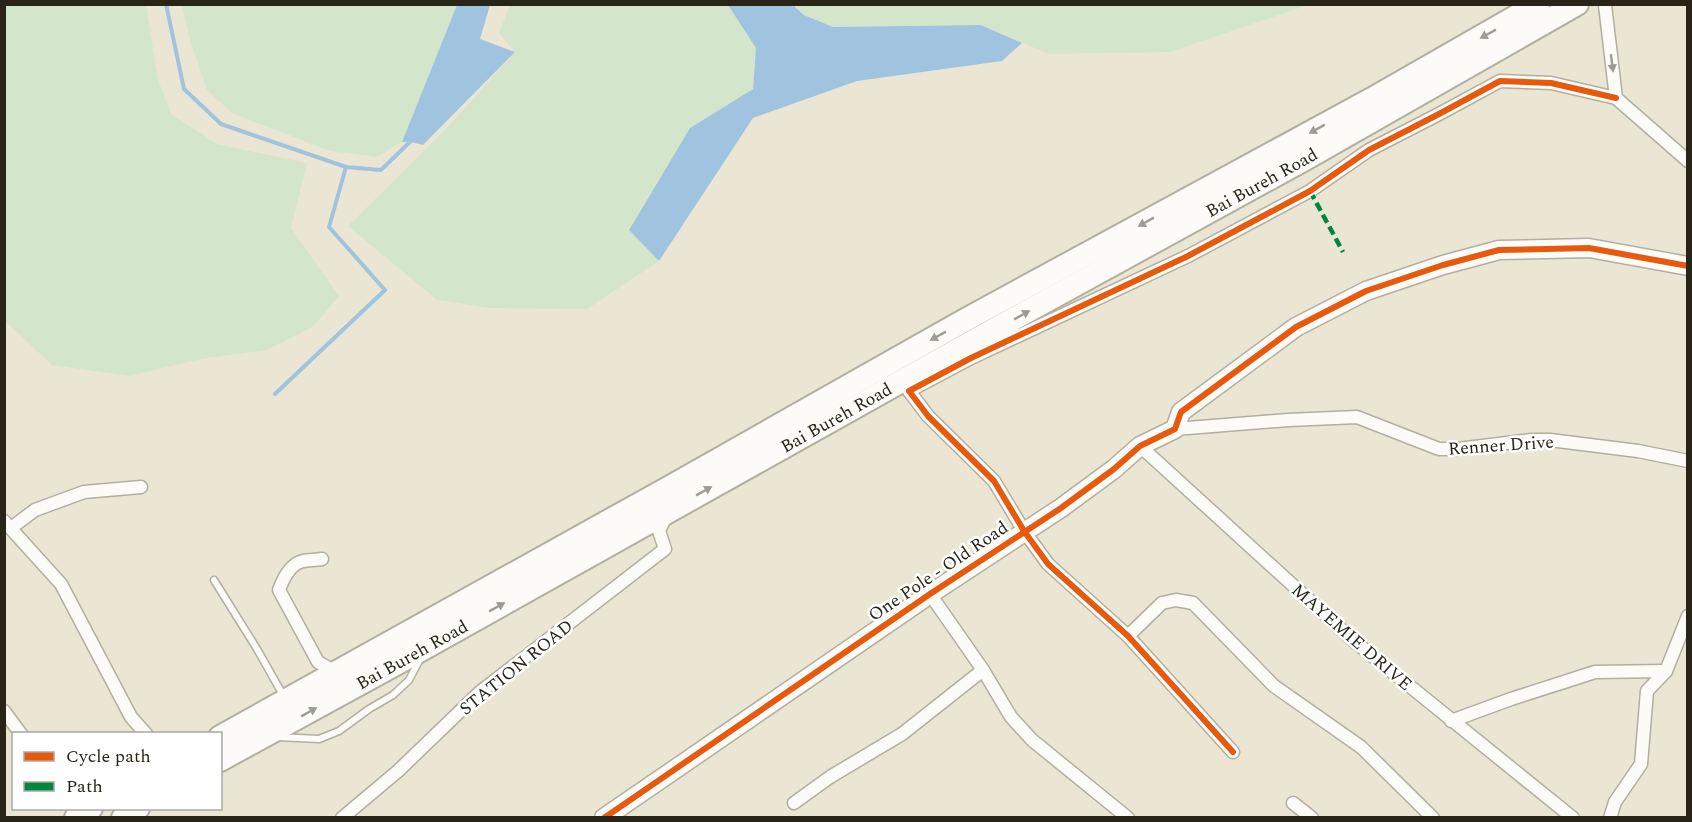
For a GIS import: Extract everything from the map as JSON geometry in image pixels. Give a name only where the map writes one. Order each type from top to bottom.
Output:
[{"type":"highway","name":"Bai Bureh Road","points":[[222,736],[967,319],[1372,99],[1538,4]]},
{"type":"highway","name":"Bai Bureh Road","points":[[222,759],[1303,160],[1577,4]]},
{"type":"street","points":[[1605,5],[1616,98]]},
{"type":"street","points":[[1233,752],[1128,636],[1048,564],[1024,531],[994,481],[928,416],[909,392],[970,358],[1198,251],[1310,191],[1369,150],[1500,81],[1551,82],[1616,98],[1688,161]]},
{"type":"street","points":[[1175,429],[1181,412],[1296,327],[1366,291],[1443,265],[1499,250],[1589,248],[1688,266]]},
{"type":"street","name":"Renner Drive","points":[[1175,429],[1357,417],[1439,449],[1550,440],[1638,451],[1688,461]]},
{"type":"street","name":"One Pole - Old Road","points":[[604,818],[930,594],[1061,508],[1140,446],[1175,429]]},
{"type":"street","name":"MAYEMIE DRIVE","points":[[1140,446],[1354,641],[1573,818]]},
{"type":"street","points":[[141,487],[84,492],[35,510],[8,524],[61,584],[131,717],[144,732]]},
{"type":"street","name":"STATION ROAD","points":[[351,815],[480,692],[665,549],[659,531],[668,511]]},
{"type":"street","points":[[322,559],[301,561],[285,575],[279,590],[318,662],[338,673]]},
{"type":"street","points":[[930,594],[983,670],[1011,717],[1032,740],[1128,818]]},
{"type":"street","points":[[1128,636],[1162,603],[1176,600],[1193,603],[1274,686],[1361,747],[1433,818]]},
{"type":"street","points":[[1610,818],[1615,802],[1641,764],[1647,691],[1666,671],[1688,616]]},
{"type":"street","points":[[794,802],[830,777],[902,734],[983,670]]},
{"type":"street","points":[[1451,721],[1595,672],[1666,671]]},
{"type":"street","points":[[4,711],[20,732]]},
{"type":"street","points":[[1293,803],[1312,818]]},
{"type":"lane","points":[[214,580],[287,701]]},
{"type":"lane","points":[[264,736],[319,740],[339,731],[393,695],[409,680],[425,648]]},
{"type":"green space","points":[[5,4],[146,5],[158,80],[171,114],[217,144],[307,163],[291,228],[339,296],[313,327],[267,350],[201,359],[130,376],[52,365],[5,321]]},
{"type":"green space","points":[[182,5],[457,5],[418,123],[402,142],[377,157],[330,151],[232,113],[207,90],[190,40]]},
{"type":"green space","points":[[510,5],[728,5],[756,48],[753,89],[690,128],[629,230],[659,261],[587,309],[490,308],[437,300],[348,226],[447,128],[515,52],[499,33]]},
{"type":"green space","points":[[795,5],[1308,5],[1170,52],[1049,54],[981,25],[833,27],[804,15]]},
{"type":"water","points":[[457,5],[490,5],[480,39],[515,52],[423,145],[402,142]]},
{"type":"water","points":[[728,5],[793,5],[804,15],[833,27],[981,25],[1022,43],[1002,61],[857,81],[753,118],[659,261],[629,230],[690,128],[753,89],[756,48]]},
{"type":"waterway","points":[[166,4],[184,89],[221,124],[346,167],[381,170],[413,139]]},
{"type":"waterway","points":[[275,394],[385,290],[329,227],[346,167]]},
{"type":"marked path","points":[[1310,191],[1343,252]]},
{"type":"cycle path","points":[[1233,752],[1128,636],[1048,564],[1024,531],[994,481],[928,416],[909,391],[971,358],[1188,256],[1310,191],[1369,150],[1500,81],[1551,83],[1616,98]]},
{"type":"cycle path","points":[[604,818],[930,594],[1061,508],[1114,469],[1140,446],[1175,429],[1181,412],[1296,327],[1366,291],[1443,265],[1499,250],[1589,248],[1688,266]]}]
